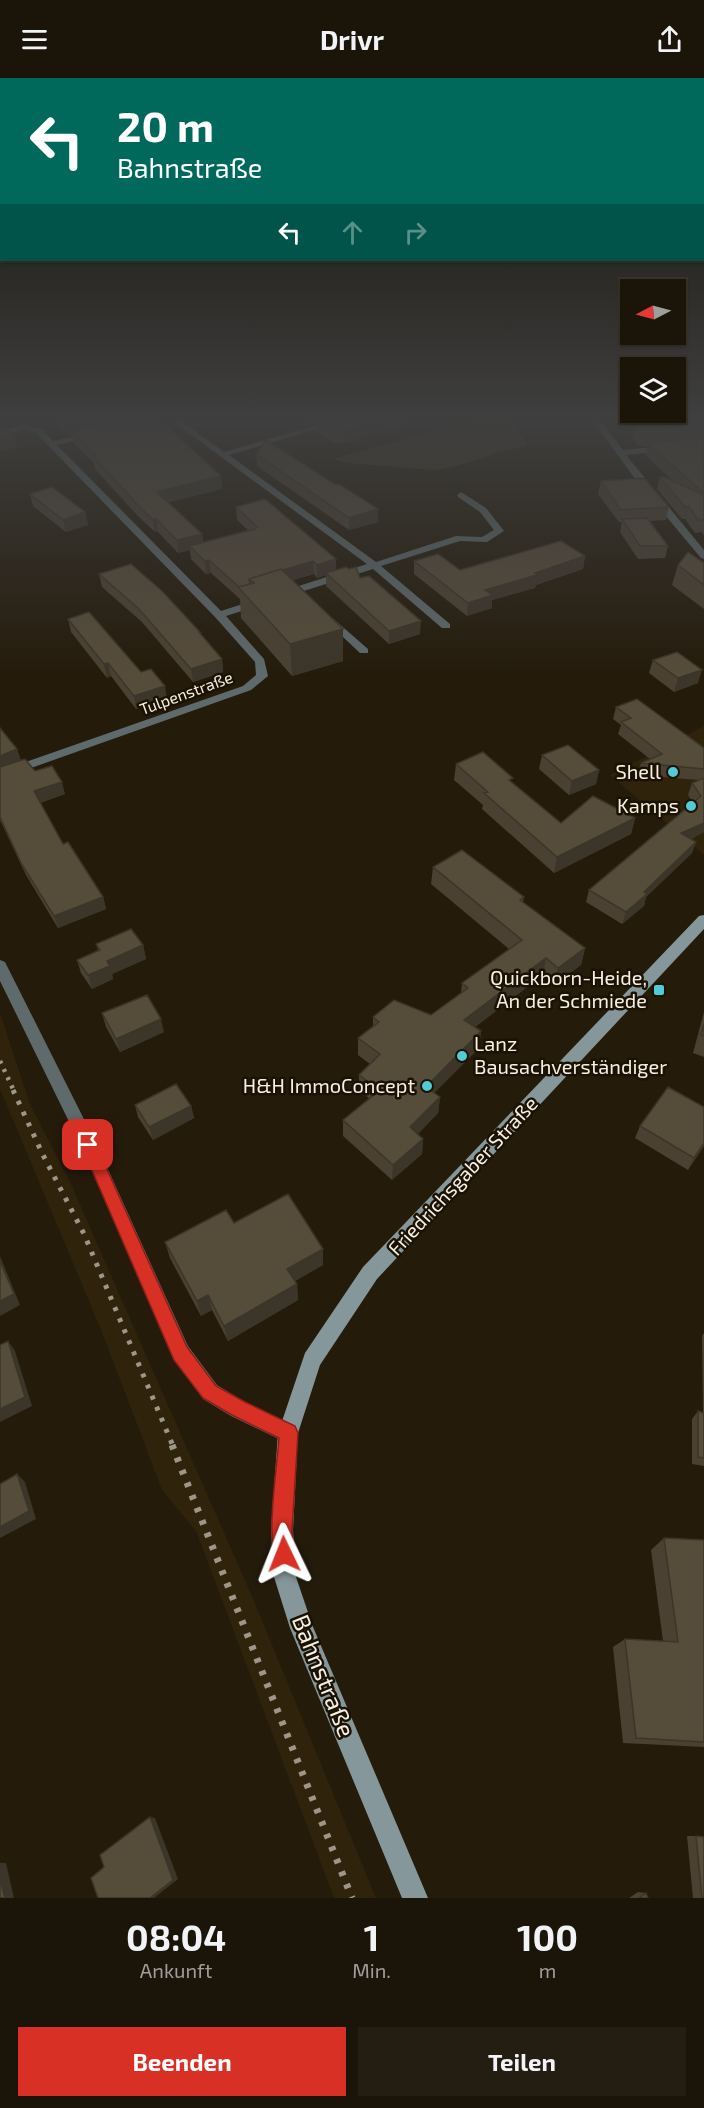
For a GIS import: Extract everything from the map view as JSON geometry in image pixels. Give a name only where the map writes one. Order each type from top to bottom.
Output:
[{"type":"main road","name":"Friedrichsgaber Straße","points":[[288,1433],[312,1360],[370,1274],[704,920]]},
{"type":"main road","name":"Bahnstraße","points":[[288,1433],[282,1530],[285,1577],[302,1628],[415,1898]]},
{"type":"street","points":[[112,505],[219,615],[303,593],[374,565],[459,538],[484,540],[499,531],[483,510],[476,505]]},
{"type":"street","points":[[293,505],[374,565],[446,626]]},
{"type":"street","points":[[662,505],[704,556]]},
{"type":"street","points":[[324,613],[364,651]]},
{"type":"street","name":"Tulpenstraße","points":[[0,775],[247,688],[262,676],[260,661],[219,615]]},
{"type":"street","points":[[0,966],[88,1145],[181,1353],[210,1392],[238,1409],[288,1433]]},
{"type":"shaded area","points":[[704,726],[704,855],[610,775]]},
{"type":"shaded area","points":[[0,1013],[30,1104],[70,1182],[254,1601],[376,1898],[334,1898],[196,1531],[162,1490],[102,1332],[0,1089]]},
{"type":"building","points":[[44,505],[76,505],[85,512],[63,520]]},
{"type":"building","points":[[138,505],[171,505],[202,534],[177,540],[156,519],[153,520]]},
{"type":"building","points":[[272,505],[336,559],[317,565],[313,561],[281,569],[249,579],[250,584],[239,587],[209,560],[205,561],[189,546],[255,529],[257,527],[236,507]]},
{"type":"building","points":[[330,505],[372,505],[378,509],[349,518]]},
{"type":"building","points":[[618,505],[667,505],[669,507],[621,510]]},
{"type":"building","points":[[683,505],[704,505],[704,520],[698,520],[689,506]]},
{"type":"building","points":[[647,518],[668,546],[640,546],[622,519]]},
{"type":"building","points":[[561,541],[585,556],[535,573],[537,575],[485,590],[493,595],[468,603],[414,561],[438,554],[460,570]]},
{"type":"building","points":[[688,552],[704,563],[704,585],[678,565]]},
{"type":"building","points":[[131,564],[162,591],[222,659],[191,669],[139,609],[99,574]]},
{"type":"building","points":[[346,567],[349,569],[356,567],[360,578],[369,576],[421,621],[389,631],[326,573]]},
{"type":"building","points":[[281,569],[343,629],[290,644],[238,587],[254,583],[249,579]]},
{"type":"building","points":[[89,612],[141,672],[151,669],[165,686],[134,696],[108,663],[104,664],[68,619]]},
{"type":"building","points":[[677,652],[702,670],[678,678],[653,660]]},
{"type":"building","points":[[637,699],[704,748],[704,769],[641,763],[662,754],[621,722],[631,718],[616,707]]},
{"type":"building","points":[[0,728],[17,749],[0,756]]},
{"type":"building","points":[[568,745],[599,770],[572,781],[542,755]]},
{"type":"building","points":[[483,752],[513,778],[509,780],[561,823],[593,796],[635,818],[557,857],[484,793],[488,792],[456,764]]},
{"type":"building","points":[[25,759],[35,771],[52,766],[62,782],[34,791],[63,844],[68,842],[103,897],[54,916],[21,863],[0,817],[0,767]]},
{"type":"building","points":[[704,778],[704,823],[681,833],[696,842],[644,892],[647,894],[626,912],[589,890],[701,796],[692,783]]},
{"type":"building","points":[[462,850],[524,897],[520,900],[585,948],[558,968],[546,958],[464,1020],[481,1031],[426,1087],[440,1097],[410,1127],[423,1139],[393,1165],[343,1120],[380,1090],[359,1075],[380,1054],[358,1038],[379,1022],[373,1017],[394,1000],[431,1015],[468,988],[462,983],[522,940],[433,867]]},
{"type":"building","points":[[131,929],[143,945],[107,961],[110,966],[88,975],[77,960],[100,950],[96,944]]},
{"type":"building","points":[[147,995],[161,1019],[116,1039],[102,1013]]},
{"type":"building","points":[[176,1084],[191,1106],[149,1127],[135,1105]]},
{"type":"building","points":[[668,1087],[704,1107],[704,1143],[694,1158],[640,1126]]},
{"type":"building","points":[[288,1194],[323,1249],[287,1269],[297,1284],[224,1326],[208,1295],[197,1301],[165,1242],[226,1210],[234,1223]]},
{"type":"building","points":[[0,1261],[14,1294],[0,1301]]},
{"type":"building","points":[[8,1341],[25,1397],[0,1409],[0,1345]]},
{"type":"building","points":[[698,1411],[704,1413],[704,1458],[698,1457]]},
{"type":"building","points":[[17,1474],[29,1511],[0,1527],[0,1484]]},
{"type":"building","points":[[664,1538],[704,1540],[704,1742],[636,1738],[625,1639],[678,1642]]},
{"type":"building","points":[[150,1817],[173,1880],[150,1898],[98,1898],[91,1878],[104,1867],[100,1855]]},
{"type":"building","points":[[696,1836],[704,1837],[704,1898],[702,1898]]},
{"type":"building","points":[[0,1879],[5,1898],[0,1898]]},
{"type":"railway","points":[[0,1061],[14,1091]]},
{"type":"railway","points":[[13,1090],[43,1155],[84,1234],[173,1446]]},
{"type":"railway","points":[[172,1445],[352,1898]]},
{"type":"place","name":"Shell","points":[[673,772]]},
{"type":"place","name":"Kamps","points":[[691,806]]},
{"type":"place","name":"Quickborn-Heide, An der Schmiede","points":[[659,990]]},
{"type":"place","name":"Lanz Bausachverständiger","points":[[462,1056]]},
{"type":"place","name":"H&H ImmoConcept","points":[[427,1086]]},
{"type":"route","points":[[88,1145],[181,1353],[210,1392],[238,1409],[288,1433],[282,1530],[284,1554]]}]
